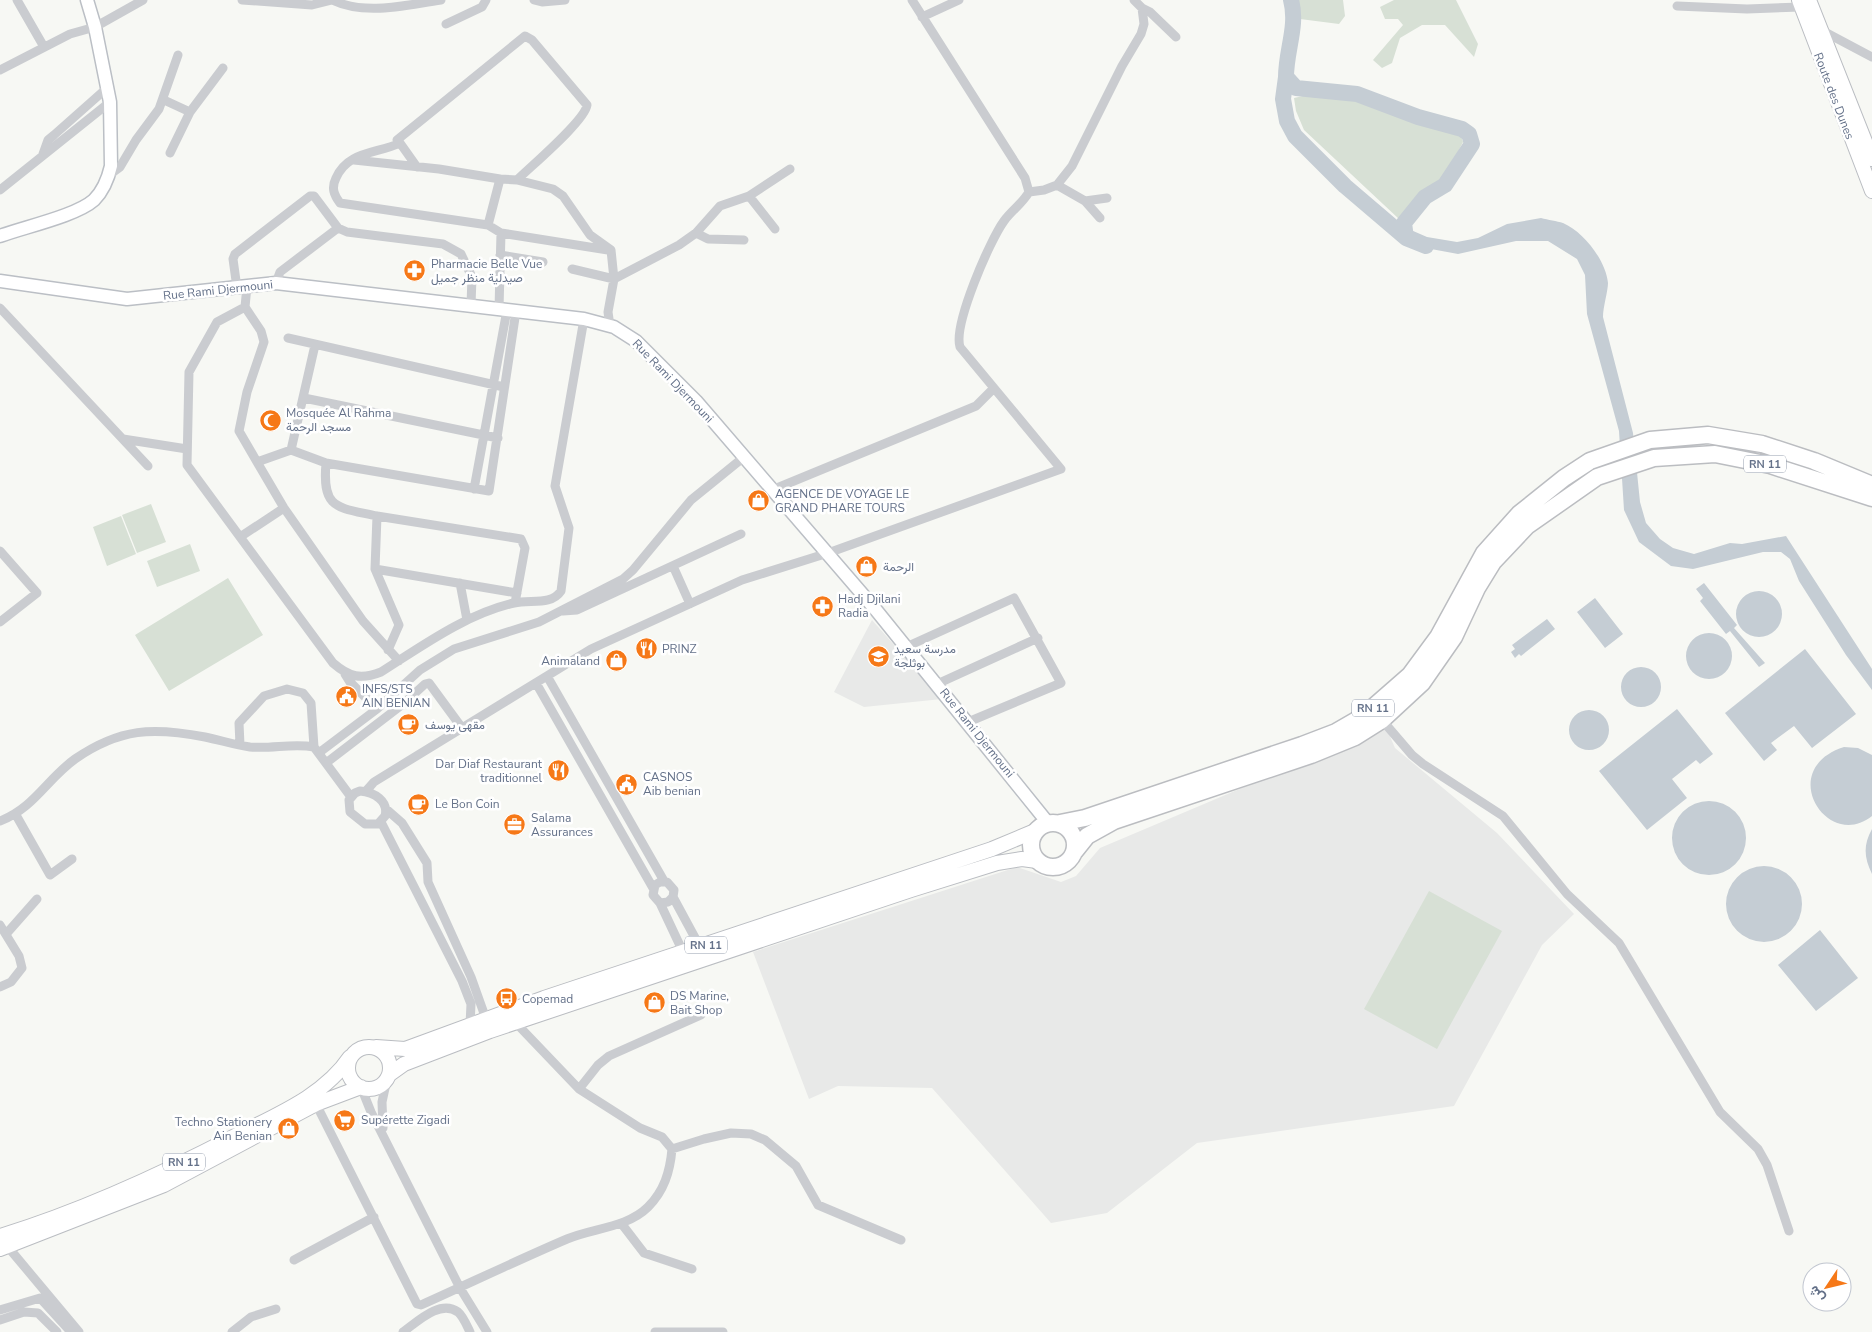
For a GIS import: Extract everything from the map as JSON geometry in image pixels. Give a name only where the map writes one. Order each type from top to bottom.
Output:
[{"type":"highway","name":"RN 11","points":[[1048,826],[1085,818],[1302,745],[1336,732],[1362,717],[1384,700],[1416,667],[1438,637],[1465,584],[1490,546],[1519,514],[1564,478],[1590,461],[1650,440],[1708,435],[1762,444],[1814,461],[1872,485]]},
{"type":"highway","name":"RN 11","points":[[1075,851],[1087,836],[1114,820],[1311,755],[1354,737],[1382,720],[1422,683],[1454,637],[1476,588],[1493,562],[1527,526],[1597,477],[1654,458],[1715,454],[1770,465],[1872,498]]},
{"type":"highway","points":[[1048,826],[1071,831],[1076,844],[1075,851],[1071,858],[1059,866],[1051,867],[1037,861],[1030,846],[1048,826]]},
{"type":"main road","points":[[0,236],[84,206],[100,193],[109,175],[111,166],[110,102],[95,27],[87,0]]},
{"type":"main road","name":"Route des Dunes","points":[[1803,2],[1821,30],[1872,159]]},
{"type":"main road","name":"Route des Dunes","points":[[1803,2],[1872,191]]},
{"type":"main road","name":"Rue Rami Djermouni","points":[[0,281],[127,299],[276,283],[471,305],[584,320],[610,326],[636,341],[696,401],[828,553],[937,684],[1048,826]]},
{"type":"main road","name":"RN 11","points":[[1855,479],[1872,478]]},
{"type":"main road","name":"RN 11","points":[[376,1047],[405,1049],[486,1019],[700,946],[992,849],[1048,826]]},
{"type":"main road","name":"RN 11","points":[[388,1077],[404,1064],[515,1022],[997,862],[1022,859],[1037,861]]},
{"type":"main road","points":[[376,1047],[387,1055],[390,1061],[388,1077],[378,1087],[361,1087],[349,1075],[350,1057],[362,1048],[376,1047]]},
{"type":"main road","name":"RN 11","points":[[3,1244],[35,1226],[99,1200],[209,1150],[317,1091],[335,1077],[350,1057]]},
{"type":"main road","name":"RN 11","points":[[3,1244],[164,1185],[316,1104],[361,1087]]},
{"type":"street","points":[[17,0],[44,48]]},
{"type":"street","points":[[0,70],[70,34],[95,27],[143,0]]},
{"type":"street","points":[[242,0],[312,5],[332,0],[348,8],[369,9],[442,0]]},
{"type":"street","points":[[446,24],[482,7],[486,0]]},
{"type":"street","points":[[534,0],[542,2],[565,0]]},
{"type":"street","points":[[386,809],[386,816],[381,822],[368,825],[353,817],[348,808],[351,797],[355,793],[366,791],[374,782],[591,649],[742,580],[828,553],[1062,469],[960,346],[958,339],[963,318],[990,244],[1005,220],[1023,203],[1029,192],[1025,178],[912,0]]},
{"type":"street","points":[[922,17],[959,0]]},
{"type":"street","points":[[1134,0],[1176,36]]},
{"type":"street","points":[[1677,6],[1747,9],[1803,2]]},
{"type":"street","points":[[1029,192],[1044,190],[1057,185],[1072,166],[1122,66],[1141,34],[1144,24],[1142,8]]},
{"type":"street","points":[[1821,30],[1872,57]]},
{"type":"street","points":[[417,167],[397,140],[525,36],[528,37],[587,105],[586,110],[572,127],[516,180]]},
{"type":"street","points":[[109,175],[120,167],[164,100],[178,55]]},
{"type":"street","points":[[170,153],[190,112],[223,68]]},
{"type":"street","points":[[42,156],[48,140],[107,88]]},
{"type":"street","points":[[164,100],[190,112]]},
{"type":"street","points":[[0,190],[110,102]]},
{"type":"street","points":[[400,143],[348,160],[340,168],[334,181],[334,194],[340,203],[488,225],[501,233],[611,250]]},
{"type":"street","points":[[348,160],[516,180],[553,189],[563,196],[590,235],[611,250],[614,279],[608,312],[610,326]]},
{"type":"street","points":[[572,269],[614,279],[679,245],[696,232],[720,206],[749,196],[790,169]]},
{"type":"street","points":[[488,225],[500,179]]},
{"type":"street","points":[[1057,185],[1086,201],[1100,218]]},
{"type":"street","points":[[399,661],[363,621],[284,508],[239,431],[247,392],[264,342],[262,331],[245,307],[242,287],[234,268],[235,254],[310,196],[314,196],[338,228],[347,232],[443,244],[461,254],[472,277],[471,305]]},
{"type":"street","points":[[749,196],[775,229]]},
{"type":"street","points":[[1086,201],[1107,198]]},
{"type":"street","points":[[276,283],[280,272],[338,228]]},
{"type":"street","points":[[696,232],[708,239],[744,240]]},
{"type":"street","points":[[257,462],[291,450],[326,463],[474,490],[489,491],[504,387],[507,310],[500,255],[501,233]]},
{"type":"street","points":[[500,255],[543,262]]},
{"type":"street","points":[[245,307],[217,322],[189,372],[187,465],[333,663],[377,708]]},
{"type":"street","points":[[0,308],[148,466]]},
{"type":"street","points":[[474,490],[507,310]]},
{"type":"street","points":[[345,674],[369,677],[381,672],[468,620],[515,603],[545,601],[557,596],[561,591],[569,528],[555,486],[584,320]]},
{"type":"street","points":[[288,338],[504,387]]},
{"type":"street","points":[[291,450],[315,345]]},
{"type":"street","points":[[772,490],[976,406],[994,388]]},
{"type":"street","points":[[304,398],[498,438]]},
{"type":"street","points":[[123,439],[187,449]]},
{"type":"street","points":[[317,750],[377,708],[420,670],[454,649],[539,622],[623,579],[634,570],[691,500],[744,457]]},
{"type":"street","points":[[326,463],[325,480],[332,502],[337,507],[377,516],[521,539],[525,548],[515,603]]},
{"type":"street","points":[[240,537],[284,508]]},
{"type":"street","points":[[377,516],[375,568],[399,625],[388,650]]},
{"type":"street","points":[[560,611],[577,610],[741,534]]},
{"type":"street","points":[[0,622],[37,593],[2,557]]},
{"type":"street","points":[[673,566],[690,604]]},
{"type":"street","points":[[375,568],[517,593]]},
{"type":"street","points":[[460,583],[468,620]]},
{"type":"street","points":[[906,647],[1014,598],[1038,638],[1061,683],[968,722]]},
{"type":"street","points":[[937,684],[1038,638]]},
{"type":"street","points":[[547,676],[664,881],[672,886],[673,897],[700,946]]},
{"type":"street","points":[[326,763],[429,683],[462,728]]},
{"type":"street","points":[[536,683],[653,888],[654,898],[660,903],[683,952]]},
{"type":"street","points":[[240,745],[239,723],[264,696],[287,689],[302,693],[311,703],[317,750],[351,797]]},
{"type":"street","points":[[1382,720],[1418,760],[1503,816],[1567,894],[1619,943],[1720,1112],[1758,1149],[1767,1164],[1788,1231]]},
{"type":"street","points":[[0,821],[16,815],[42,793],[61,769],[90,750],[124,734],[142,730],[168,731],[240,745],[265,748],[301,745],[317,750]]},
{"type":"street","points":[[582,738],[583,764]]},
{"type":"street","points":[[366,791],[381,799],[386,809],[402,823],[427,863],[429,885],[472,977],[486,1019]]},
{"type":"street","points":[[16,815],[50,875],[72,859]]},
{"type":"street","points":[[381,822],[462,981],[471,1004],[470,1025]]},
{"type":"street","points":[[653,888],[657,883],[664,881]]},
{"type":"street","points":[[660,903],[668,902],[673,897]]},
{"type":"street","points":[[7,933],[37,899]]},
{"type":"street","points":[[0,925],[7,933],[19,956],[22,968],[11,982],[0,987]]},
{"type":"street","points":[[580,1089],[598,1065],[609,1056],[701,1015]]},
{"type":"street","points":[[316,1104],[417,1304],[421,1305],[569,1238],[621,1223],[646,1209],[661,1192],[670,1170],[672,1150],[662,1137],[640,1128],[580,1089],[515,1022]]},
{"type":"street","points":[[385,1138],[381,1114],[384,1090],[388,1077]]},
{"type":"street","points":[[361,1087],[482,1330]]},
{"type":"street","points":[[672,1150],[704,1139],[731,1134],[751,1134],[765,1140],[796,1166],[818,1205],[902,1240]]},
{"type":"street","points":[[294,1260],[374,1217]]},
{"type":"street","points":[[621,1223],[644,1253],[692,1269]]},
{"type":"street","points":[[3,1244],[79,1332]]},
{"type":"street","points":[[0,1310],[40,1298],[71,1332]]},
{"type":"street","points":[[403,1332],[434,1311],[446,1307],[459,1312],[470,1332]]},
{"type":"street","points":[[232,1332],[251,1317],[276,1309]]},
{"type":"street","points":[[0,1320],[24,1312],[38,1313],[57,1332]]},
{"type":"street","points":[[655,1332],[724,1332]]},
{"type":"shaded area","points":[[1296,0],[1343,0],[1345,16],[1339,24],[1300,19]]},
{"type":"shaded area","points":[[1394,0],[1456,0],[1478,44],[1474,57],[1445,25],[1422,25],[1400,38],[1392,63],[1382,68],[1373,60],[1403,25],[1398,19],[1385,19],[1380,7]]},
{"type":"shaded area","points":[[1317,93],[1359,98],[1460,133],[1463,142],[1442,183],[1421,196],[1399,219],[1304,130],[1296,111],[1294,98]]},
{"type":"shaded area","points":[[1541,218],[1563,223],[1579,233],[1593,248],[1606,274],[1608,286],[1603,317],[1633,433],[1640,502],[1646,523],[1660,539],[1673,548],[1694,554],[1730,543],[1742,544],[1786,536],[1872,669],[1872,690],[1846,655],[1799,581],[1790,559],[1781,552],[1763,552],[1693,569],[1671,566],[1639,542],[1624,510],[1619,431],[1587,314],[1585,275],[1577,259],[1548,241],[1516,241],[1458,254],[1415,246],[1406,238],[1404,227],[1427,237],[1457,242],[1478,238],[1507,224]]},
{"type":"shaded area","points":[[151,504],[166,542],[137,553],[122,515]]},
{"type":"shaded area","points":[[121,516],[136,554],[107,566],[93,527]]},
{"type":"shaded area","points":[[190,544],[200,571],[157,587],[147,561]]},
{"type":"shaded area","points":[[228,578],[263,635],[169,691],[135,635]]},
{"type":"shaded area","points":[[1704,583],[1737,625],[1734,628],[1765,663],[1759,667],[1730,631],[1726,634],[1700,601],[1703,598],[1696,589]]},
{"type":"shaded area","points":[[1754,591],[1764,591],[1778,601],[1782,614],[1778,627],[1772,633],[1764,637],[1754,637],[1740,627],[1736,619],[1736,609],[1746,595]]},
{"type":"shaded area","points":[[1595,598],[1623,634],[1605,648],[1577,612]]},
{"type":"shaded area","points":[[1547,619],[1555,629],[1521,656],[1519,654],[1515,658],[1511,652],[1515,649],[1512,645]]},
{"type":"shaded area","name":"مدرسة سعيد بوثلجة","points":[[872,620],[942,699],[864,707],[834,692]]},
{"type":"shaded area","points":[[1704,633],[1714,633],[1728,643],[1732,656],[1728,669],[1722,675],[1714,679],[1704,679],[1690,669],[1686,661],[1686,651],[1696,637]]},
{"type":"shaded area","points":[[1805,649],[1856,714],[1812,748],[1794,726],[1771,743],[1777,750],[1764,761],[1725,713]]},
{"type":"shaded area","points":[[1645,667],[1652,670],[1658,676],[1661,687],[1660,695],[1652,704],[1645,707],[1637,707],[1630,704],[1622,695],[1621,683],[1624,676],[1633,668]]},
{"type":"shaded area","points":[[1677,709],[1713,754],[1700,764],[1696,760],[1672,779],[1687,798],[1647,830],[1599,771]]},
{"type":"shaded area","points":[[1589,710],[1603,716],[1609,730],[1603,744],[1589,750],[1575,744],[1569,730],[1575,716]]},
{"type":"shaded area","points":[[1386,727],[1395,748],[1497,833],[1574,914],[1542,945],[1454,1106],[1197,1143],[1107,1213],[1051,1223],[932,1088],[838,1086],[809,1099],[753,952],[1017,867],[1061,882],[1076,876],[1100,848]]},
{"type":"shaded area","points":[[1844,747],[1858,748],[1872,755],[1872,816],[1855,824],[1839,824],[1825,816],[1815,803],[1811,788],[1813,772],[1824,758]]},
{"type":"shaded area","points":[[1702,801],[1716,801],[1730,807],[1740,817],[1746,831],[1744,852],[1730,869],[1716,875],[1702,875],[1688,869],[1678,859],[1672,845],[1672,831],[1678,817],[1688,807]]},
{"type":"shaded area","points":[[1872,829],[1872,874],[1867,862],[1866,846]]},
{"type":"shaded area","points":[[1757,866],[1771,866],[1785,872],[1796,883],[1802,897],[1799,919],[1791,931],[1771,942],[1757,942],[1743,936],[1732,925],[1726,911],[1726,897],[1732,883],[1743,872]]},
{"type":"shaded area","points":[[1429,891],[1502,931],[1437,1049],[1364,1009]]},
{"type":"shaded area","points":[[1820,930],[1858,978],[1816,1011],[1778,965]]},
{"type":"waterway","points":[[1291,0],[1293,19],[1286,77],[1296,88],[1357,94],[1418,117],[1462,129],[1469,134],[1472,144],[1445,185],[1425,197],[1404,223],[1406,238],[1426,246]]},
{"type":"waterway","points":[[1286,77],[1283,99],[1287,121],[1295,136],[1345,186],[1406,238]]},
{"type":"place","name":"Pharmacie Belle Vue صيدلية منظر جميل","points":[[415,271]]},
{"type":"place","name":"Mosquée Al Rahma مسجد الرحمة","points":[[270,420]]},
{"type":"place","name":"AGENCE DE VOYAGE LE GRAND PHARE TOURS","points":[[759,501]]},
{"type":"place","name":"الرحمة","points":[[867,567]]},
{"type":"place","name":"Hadj Djilani Radia","points":[[822,606]]},
{"type":"place","name":"PRINZ","points":[[646,649]]},
{"type":"place","name":"مدرسة سعيد بوثلجة","points":[[878,656]]},
{"type":"place","name":"Animaland","points":[[616,661]]},
{"type":"place","name":"INFS/STS AIN BENIAN","points":[[346,696]]},
{"type":"place","name":"مقهى يوسف","points":[[409,725]]},
{"type":"place","name":"Dar Diaf Restaurant traditionnel","points":[[558,771]]},
{"type":"place","name":"CASNOS Aib benian","points":[[627,784]]},
{"type":"place","name":"Le Bon Coin","points":[[419,804]]},
{"type":"place","name":"Salama Assurances","points":[[515,825]]},
{"type":"place","name":"Copemad","points":[[506,999]]},
{"type":"place","name":"DS Marine, Bait Shop","points":[[654,1003]]},
{"type":"place","name":"Supérette Zigadi","points":[[345,1120]]},
{"type":"place","name":"Techno Stationery Ain Benian","points":[[288,1129]]}]
